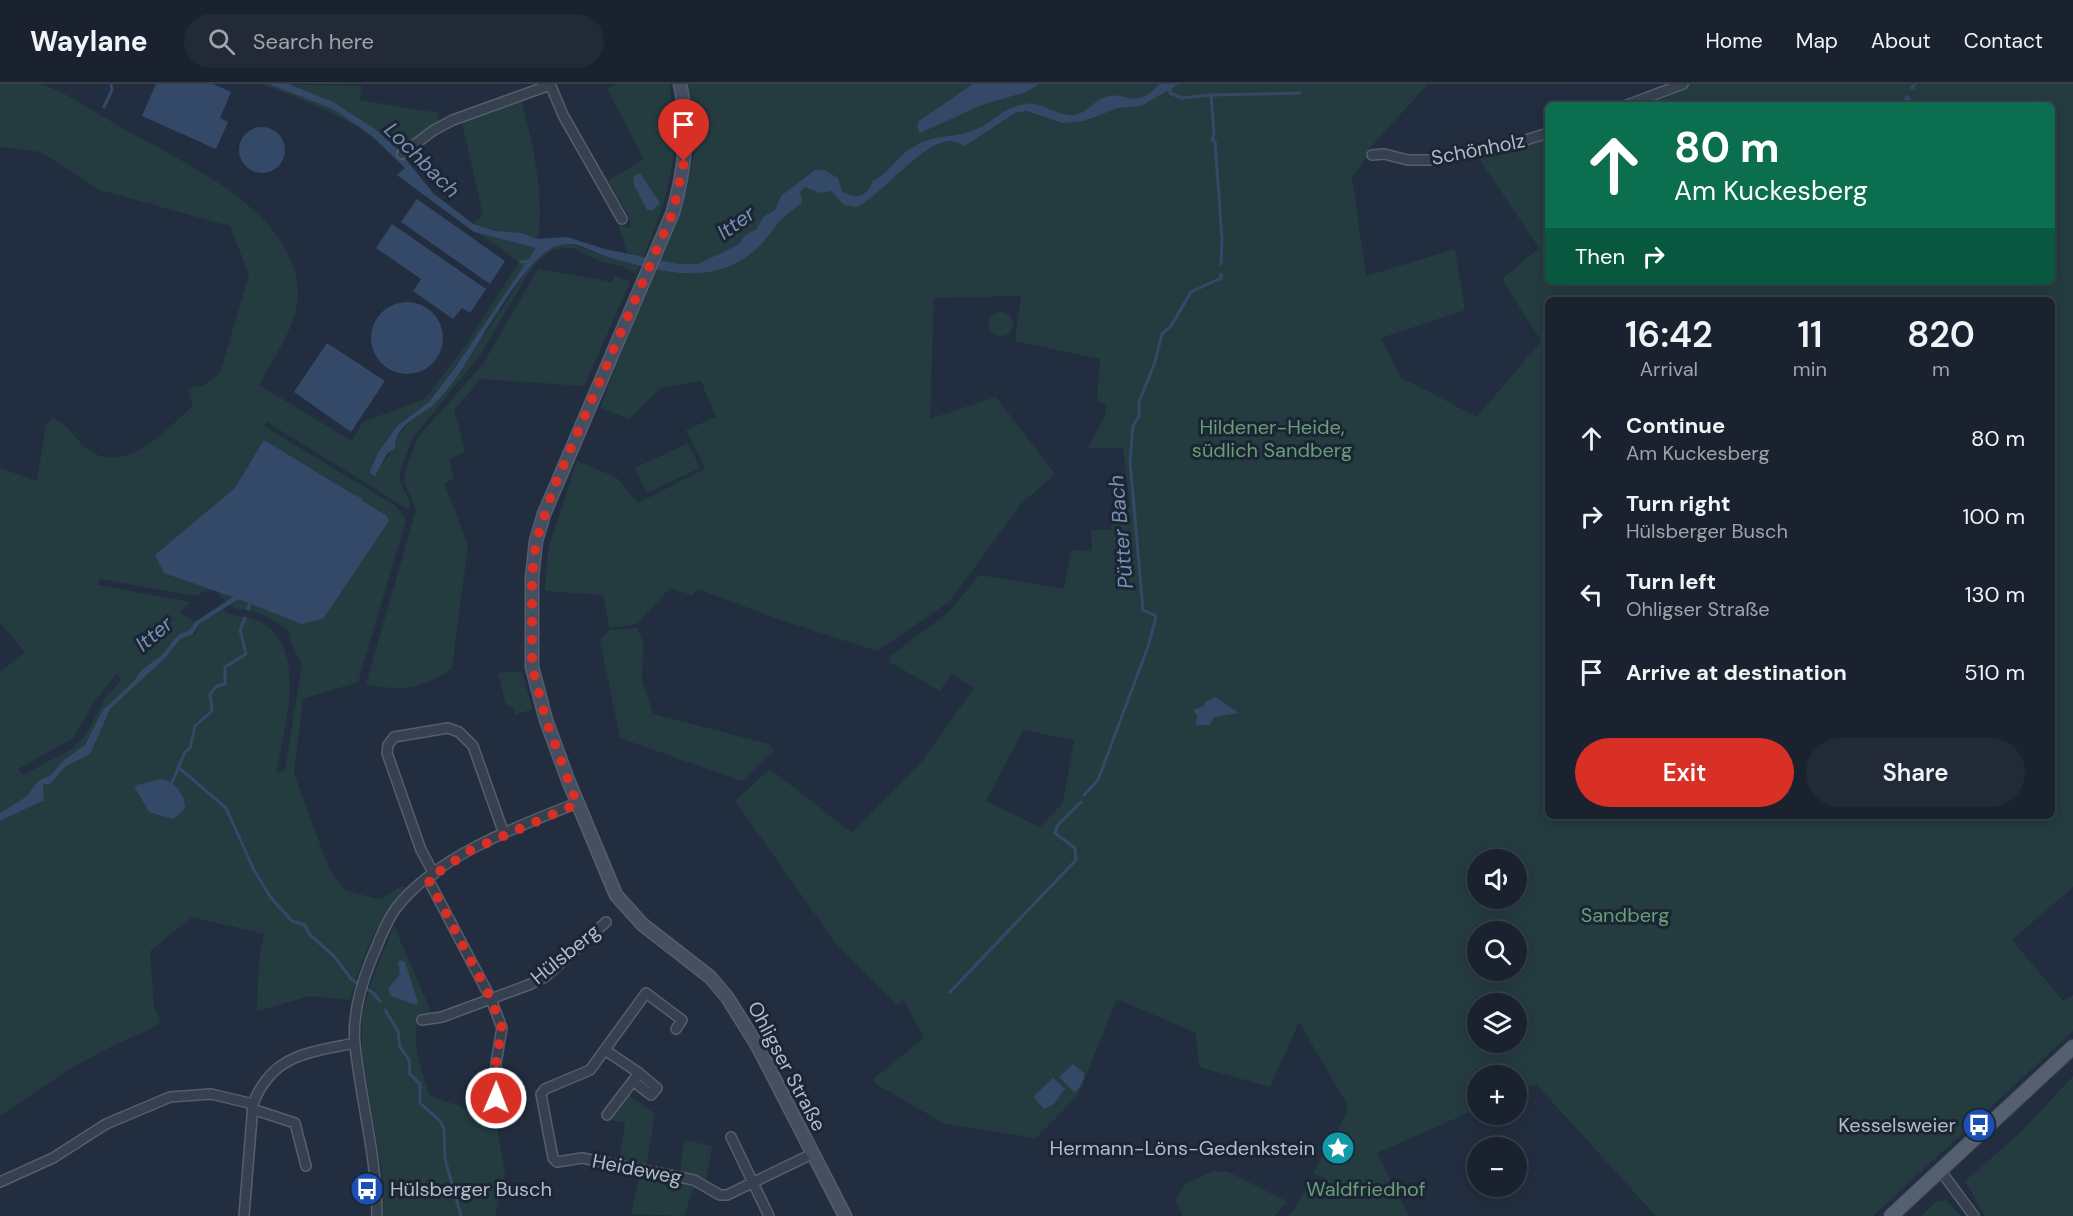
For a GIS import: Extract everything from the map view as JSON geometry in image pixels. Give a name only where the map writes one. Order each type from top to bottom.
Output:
[{"type":"main road","name":"Ohligser Straße","points":[[680,84],[685,105],[686,141],[682,180],[673,212],[554,487],[536,541],[532,578],[532,667],[546,720],[577,804],[616,895],[642,924],[710,977],[727,997],[757,1045],[845,1216]]},
{"type":"main road","points":[[1890,1216],[2073,1047]]},
{"type":"street","points":[[1635,102],[1683,84]]},
{"type":"street","points":[[402,154],[434,130],[453,120],[550,85],[563,116],[622,219]]},
{"type":"street","name":"Schönholz","points":[[1372,155],[1384,154],[1408,160],[1432,160],[1506,146],[1545,134]]},
{"type":"street","points":[[496,1098],[496,1063],[502,1035],[491,999],[431,876],[414,830],[387,753],[388,745],[394,737],[448,728],[459,732],[473,746],[504,834]]},
{"type":"street","points":[[376,1216],[376,1182],[355,1043],[358,1007],[366,974],[395,909],[431,876],[471,850],[577,804]]},
{"type":"street","name":"Hülsberg","points":[[422,1020],[442,1017],[545,977],[606,922]]},
{"type":"street","name":"Heideweg","points":[[676,1029],[682,1020],[646,993],[590,1070],[544,1089],[542,1094],[553,1158],[557,1162],[582,1158],[614,1164],[694,1180],[720,1195],[727,1195],[812,1154]]},
{"type":"street","points":[[244,1216],[253,1107],[267,1077],[285,1062],[303,1054],[355,1043]]},
{"type":"street","points":[[605,1050],[636,1077],[607,1115]]},
{"type":"street","points":[[0,1182],[53,1158],[106,1124],[170,1097],[211,1094],[295,1123],[306,1166]]},
{"type":"street","points":[[731,1137],[769,1216]]},
{"type":"street","points":[[1940,1170],[1974,1216]]},
{"type":"green space","points":[[0,84],[41,84],[68,96],[200,171],[254,211],[275,234],[291,260],[298,289],[298,302],[290,327],[259,385],[352,441],[363,422],[425,399],[466,345],[519,262],[397,175],[405,168],[399,162],[405,158],[433,193],[473,224],[483,215],[462,122],[521,100],[533,147],[539,188],[540,216],[537,248],[429,402],[397,426],[379,451],[369,473],[374,476],[411,420],[456,378],[530,266],[542,255],[551,248],[566,244],[639,265],[636,274],[622,266],[602,262],[573,248],[554,249],[541,258],[528,274],[480,355],[412,439],[400,473],[400,481],[410,503],[409,510],[267,422],[264,426],[396,506],[406,520],[358,682],[303,699],[294,773],[329,869],[345,890],[380,900],[399,887],[408,887],[379,926],[365,954],[350,1000],[310,996],[257,1011],[259,959],[264,934],[192,917],[150,951],[154,1007],[160,1022],[151,1029],[114,1045],[68,1070],[0,1116],[0,672],[25,652],[0,623],[0,468],[37,481],[46,425],[52,418],[63,424],[90,451],[104,457],[118,457],[132,453],[159,437],[193,406],[188,389],[204,385],[220,373],[249,275],[230,226],[100,190],[40,152],[0,147]],"holes":[[[100,579],[196,596],[207,590],[217,591],[229,605],[266,616],[290,632],[291,642],[302,665],[285,770],[276,774],[290,692],[289,671],[285,651],[276,635],[261,622],[222,610],[199,624],[194,636],[190,630],[195,622],[180,612],[190,602],[98,585]],[[117,674],[121,681],[106,696],[86,735],[72,749],[23,775],[18,769],[72,739],[94,702]]]},
{"type":"green space","points":[[262,84],[362,86],[359,100],[438,113],[438,122],[393,156],[364,132],[332,113]]},
{"type":"green space","points":[[617,84],[669,84],[673,108],[674,152],[671,173],[660,214],[643,258],[628,254],[618,225],[630,228],[629,216],[608,181],[644,159],[607,89]]},
{"type":"green space","points":[[688,84],[1428,84],[1368,150],[1363,163],[1352,177],[1366,276],[1455,249],[1465,310],[1381,338],[1400,377],[1477,417],[1541,341],[1502,279],[1539,248],[1478,157],[1545,138],[1545,285],[2055,285],[2055,102],[1644,102],[1687,84],[2073,84],[2073,887],[2012,940],[2063,1001],[2073,995],[2073,1031],[1873,1216],[1656,1216],[1536,1084],[1527,1088],[1527,1065],[1467,1065],[1467,1113],[1377,1153],[1409,1216],[1287,1216],[1293,1212],[1304,1191],[1319,1198],[1327,1180],[1313,1173],[1346,1115],[1348,1106],[1299,1022],[1270,1087],[1199,1067],[1196,1033],[1117,999],[1078,1095],[1036,1138],[945,1124],[876,1084],[873,1079],[924,1038],[904,1000],[897,1005],[836,944],[735,801],[770,769],[852,833],[922,761],[974,688],[951,674],[940,691],[890,662],[890,656],[950,611],[979,575],[1064,589],[1071,550],[1092,551],[1091,530],[1111,530],[1114,507],[1130,507],[1123,448],[1088,448],[1104,418],[1107,405],[1097,401],[1100,359],[1015,341],[1021,296],[934,298],[930,419],[996,397],[1055,474],[1021,504],[949,602],[877,651],[778,619],[698,589],[692,595],[670,588],[637,624],[609,628],[603,595],[545,591],[548,549],[577,461],[616,477],[638,503],[705,469],[686,430],[716,417],[701,381],[661,388],[629,419],[600,408],[687,188],[698,132]],"holes":[[[1023,730],[1074,740],[1063,803],[1040,827],[986,801]]]},
{"type":"green space","points":[[538,269],[612,282],[615,276],[629,281],[629,285],[584,386],[481,379],[454,410],[465,451],[449,459],[454,479],[444,483],[468,545],[452,669],[431,681],[411,687],[390,688],[366,684],[416,510],[404,482],[408,462],[419,436],[483,364]]},
{"type":"green space","points":[[1001,312],[1010,315],[1013,324],[1010,333],[1001,336],[992,333],[989,324],[992,315]]},
{"type":"green space","points":[[688,443],[700,468],[647,493],[635,468]]},
{"type":"green space","points":[[637,628],[643,642],[642,681],[653,714],[769,744],[774,750],[742,781],[620,738],[600,640],[609,630]]},
{"type":"green space","points":[[522,671],[532,709],[515,715],[513,707],[506,705],[498,673]]},
{"type":"green space","points":[[394,926],[433,1016],[420,1016],[416,1036],[418,1056],[429,1095],[474,1112],[494,1109],[505,1174],[495,1216],[383,1216],[384,1185],[362,1051],[362,1014],[372,980]]},
{"type":"green space","points":[[2073,1076],[2073,1216],[1985,1216],[1965,1181],[2021,1132]]},
{"type":"green space","points":[[629,1095],[655,1114],[646,1166],[619,1161],[625,1123],[611,1120]]},
{"type":"green space","points":[[684,1140],[712,1146],[706,1180],[680,1172]]},
{"type":"green space","points":[[1214,1171],[1228,1172],[1288,1202],[1274,1216],[1183,1216],[1175,1200],[1185,1184]]},
{"type":"green space","points":[[640,1175],[694,1186],[684,1216],[631,1214]]},
{"type":"green space","points":[[1946,1200],[1961,1216],[1921,1216],[1936,1202]]},
{"type":"water","points":[[156,84],[213,84],[231,92],[220,118],[228,122],[216,149],[142,116]]},
{"type":"water","points":[[269,84],[288,84],[333,102],[375,129],[399,151],[433,193],[473,224],[495,231],[521,233],[537,239],[567,237],[605,249],[678,264],[698,264],[738,245],[745,235],[756,230],[763,217],[775,210],[781,196],[815,170],[824,170],[838,178],[842,191],[847,194],[861,195],[868,191],[873,181],[917,145],[925,141],[972,131],[1010,108],[1031,104],[1061,114],[1074,115],[1083,112],[1105,97],[1119,96],[1138,99],[1151,92],[1159,84],[1179,84],[1141,106],[1118,108],[1084,121],[1062,123],[1027,111],[1015,113],[965,146],[951,141],[928,149],[878,192],[856,207],[844,205],[831,191],[820,193],[805,187],[800,192],[802,203],[780,220],[758,248],[720,270],[702,273],[665,271],[608,257],[577,245],[557,246],[544,253],[517,284],[445,392],[398,434],[395,448],[387,454],[375,476],[369,473],[379,451],[397,426],[429,402],[455,368],[536,248],[474,232],[397,175],[405,168],[370,134],[333,109]]},
{"type":"water","points":[[973,84],[1039,84],[1026,92],[982,105],[920,133],[917,127],[919,121]]},
{"type":"water","points":[[262,127],[271,128],[278,134],[284,141],[284,159],[278,166],[271,172],[262,173],[253,172],[246,166],[240,159],[239,150],[240,141],[246,134],[253,128]]},
{"type":"water","points":[[640,173],[660,203],[653,210],[647,210],[634,185],[633,176]]},
{"type":"water","points":[[417,199],[505,261],[490,284],[401,222]]},
{"type":"water","points":[[392,224],[486,289],[470,313],[462,308],[453,319],[413,291],[421,279],[376,248]]},
{"type":"water","points":[[414,302],[433,312],[441,324],[443,338],[441,352],[433,364],[421,372],[400,374],[381,364],[373,352],[371,331],[381,312],[393,304]]},
{"type":"water","points":[[327,343],[385,381],[351,432],[294,392]]},
{"type":"water","points":[[264,440],[362,498],[361,500],[387,516],[389,521],[323,619],[301,624],[239,599],[199,624],[193,634],[180,639],[167,656],[110,709],[90,754],[66,766],[50,784],[43,784],[44,800],[0,821],[0,813],[26,797],[38,781],[51,775],[63,761],[85,745],[103,710],[133,682],[142,670],[163,654],[178,635],[190,630],[195,622],[233,597],[164,573],[155,555],[235,488]]},
{"type":"water","points":[[1215,697],[1239,713],[1214,717],[1210,725],[1196,725],[1197,716],[1193,710],[1204,706],[1205,702]]},
{"type":"water","points":[[160,779],[170,782],[178,789],[185,804],[185,809],[173,819],[149,812],[134,786]]},
{"type":"water","points":[[400,960],[405,962],[418,1002],[416,1005],[391,996],[388,989],[400,974],[398,963]]},
{"type":"water","points":[[1073,1064],[1084,1073],[1084,1079],[1074,1092],[1059,1077]]},
{"type":"water","points":[[1053,1078],[1065,1089],[1054,1104],[1044,1109],[1034,1098]]},
{"type":"waterway","points":[[104,107],[112,90],[111,84]]},
{"type":"waterway","name":"Pütter Bach","points":[[1170,84],[1170,93],[1182,98],[1211,95],[1214,133],[1212,140],[1215,141],[1222,239],[1221,264]]},
{"type":"waterway","points":[[1912,88],[1915,84]]},
{"type":"waterway","points":[[1212,95],[1300,93]]},
{"type":"waterway","points":[[1904,102],[1907,97],[1911,102]]},
{"type":"waterway","name":"Itter","points":[[521,262],[530,261]]},
{"type":"waterway","name":"Pütter Bach","points":[[1084,795],[1098,780],[1149,644],[1156,616],[1143,610],[1130,461],[1133,426],[1139,416],[1139,402],[1155,362],[1162,334],[1171,326],[1191,292],[1221,278],[1221,274]]},
{"type":"waterway","points":[[248,609],[251,599]]},
{"type":"waterway","points":[[172,782],[185,752],[190,748],[195,726],[212,711],[210,694],[217,686],[225,684],[225,667],[246,654],[240,630],[245,618]]},
{"type":"waterway","points":[[178,767],[226,808],[254,870],[271,898],[292,921],[305,925],[309,934],[334,956],[351,979],[373,993],[380,1001]]},
{"type":"waterway","name":"Pütter Bach","points":[[950,992],[1076,860],[1075,848],[1055,833],[1057,826],[1081,802]]},
{"type":"waterway","points":[[385,1010],[398,1031],[400,1047],[409,1060],[410,1074],[420,1084],[420,1103],[440,1121],[444,1129],[445,1159],[461,1216]]},
{"type":"place","name":"Kesselsweier","points":[[1979,1125]]},
{"type":"place","name":"Hermann-Löns-Gedenkstein","points":[[1338,1148]]},
{"type":"place","name":"Hülsberger Busch","points":[[367,1189]]},
{"type":"route","points":[[496,1098],[496,1063],[502,1028],[491,999],[464,952],[428,879],[444,866],[471,850],[526,824],[577,804],[546,720],[532,667],[532,578],[536,541],[554,487],[673,212],[682,180],[684,161]]},
{"type":"water label","name":"Lochbach","points":[[422,160]]},
{"type":"park label","name":"Hildener-Heide, südlich Sandberg","points":[[1272,438]]},
{"type":"park label","name":"Sandberg","points":[[1625,915]]},
{"type":"park label","name":"Waldfriedhof","points":[[1366,1189]]}]
